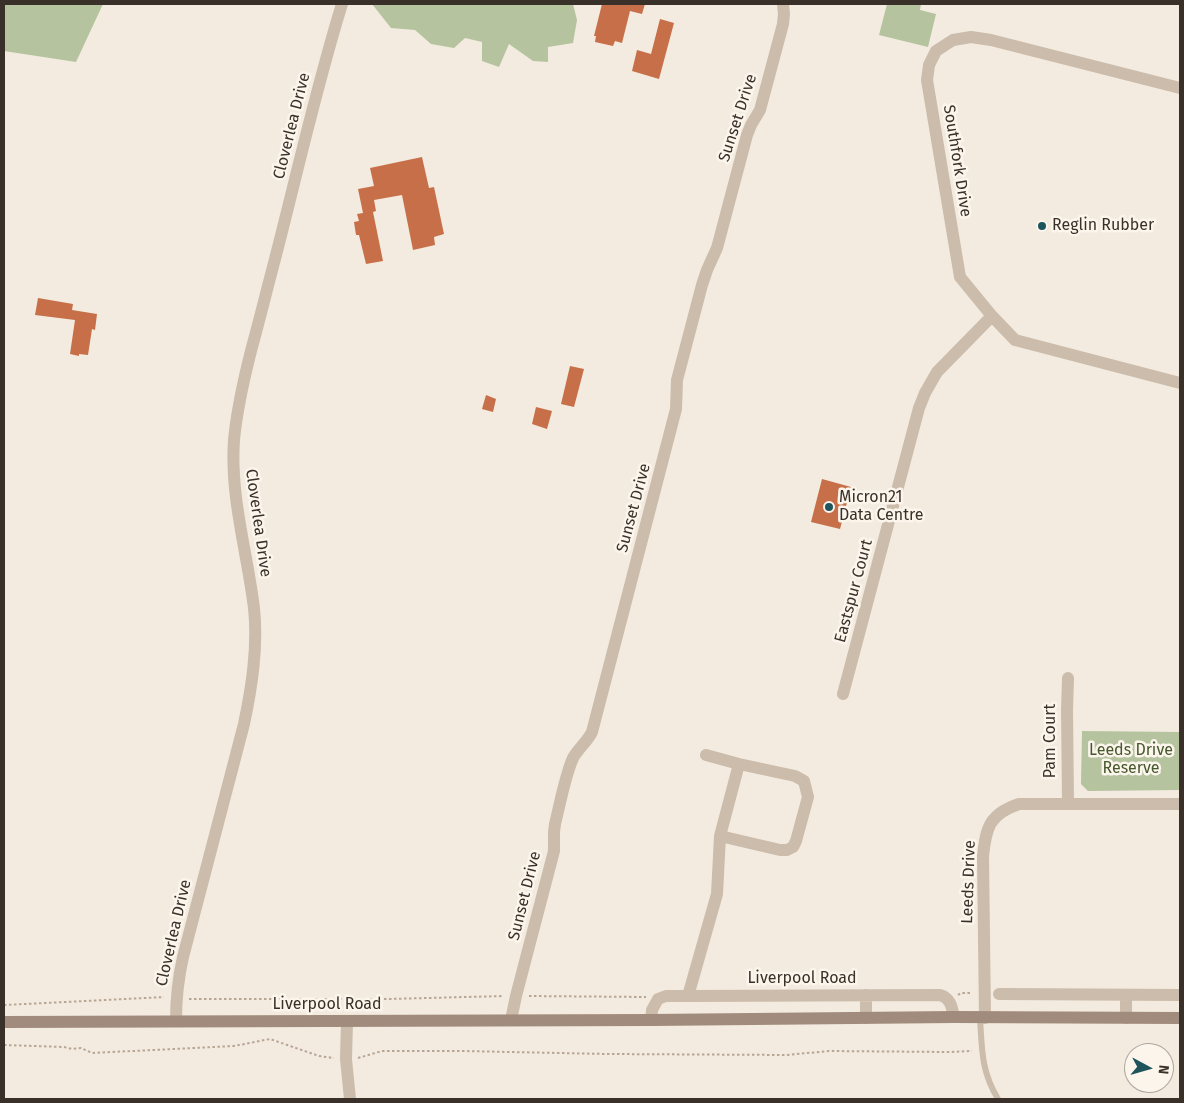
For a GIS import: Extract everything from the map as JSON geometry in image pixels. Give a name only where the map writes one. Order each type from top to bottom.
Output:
[{"type":"main road","name":"Liverpool Road","points":[[4,1022],[1180,1018]]},
{"type":"street","name":"Cloverlea Drive","points":[[176,1021],[176,999],[183,957],[244,724],[254,668],[256,638],[254,609],[238,516],[234,480],[234,439],[237,415],[250,354],[342,4]]},
{"type":"street","name":"Sunset Drive","points":[[511,1020],[554,851],[555,824],[575,755],[588,740],[592,732],[676,409],[677,380],[699,294],[706,270],[717,248],[747,135],[760,110],[783,24],[783,4]]},
{"type":"street","name":"Southfork Drive","points":[[1180,88],[971,36],[953,40],[936,52],[929,65],[927,80],[960,277],[992,316],[1015,340],[1180,383]]},
{"type":"street","name":"Eastspur Court","points":[[843,694],[919,408],[937,372],[992,316]]},
{"type":"street","name":"Pam Court","points":[[1068,678],[1068,803]]},
{"type":"street","points":[[706,755],[795,776],[804,781],[808,797],[796,841],[787,850],[720,836]]},
{"type":"street","points":[[688,996],[717,894],[720,836],[739,764]]},
{"type":"street","name":"Leeds Drive","points":[[982,1018],[983,856],[986,835],[990,824],[997,815],[1019,804],[1180,804]]},
{"type":"street","points":[[999,994],[1180,995]]},
{"type":"street","points":[[866,995],[866,1018]]},
{"type":"street","points":[[1126,995],[1126,1018]]},
{"type":"street","name":"Liverpool Road","points":[[658,999],[666,996],[940,996],[946,997],[950,1001],[954,1018]]},
{"type":"street","points":[[651,1020],[652,1010],[658,999]]},
{"type":"street","points":[[347,1021],[346,1060],[350,1099]]},
{"type":"lane","points":[[982,1018],[984,1067],[998,1099]]},
{"type":"path","points":[[4,1005],[163,997],[176,999],[389,999],[516,996],[651,997],[658,999]]},
{"type":"path","points":[[4,1045],[81,1048],[92,1053],[234,1046],[270,1040],[319,1056],[346,1060],[382,1051],[786,1055],[828,1051],[982,1051]]},
{"type":"green space","points":[[4,4],[103,4],[76,62],[4,51]]},
{"type":"green space","points":[[372,4],[573,4],[577,20],[573,43],[548,47],[548,62],[533,61],[509,44],[499,67],[482,61],[482,42],[465,38],[454,48],[431,44],[415,30],[391,28]]},
{"type":"green space","points":[[887,4],[921,4],[920,10],[936,14],[928,47],[879,35]]},
{"type":"green space","name":"Leeds Drive Reserve","points":[[1082,731],[1180,732],[1180,790],[1088,791],[1081,784]]},
{"type":"building","points":[[602,4],[645,4],[642,14],[630,11],[622,43],[615,41],[613,46],[595,42],[596,36],[594,36]]},
{"type":"building","points":[[660,19],[674,23],[659,79],[632,71],[637,50],[651,54]]},
{"type":"building","points":[[422,157],[429,188],[434,187],[444,234],[434,237],[435,245],[413,250],[402,195],[374,200],[376,211],[373,212],[383,261],[366,264],[359,235],[356,235],[354,222],[359,221],[357,214],[363,213],[358,189],[374,186],[370,168]]},
{"type":"building","points":[[38,298],[73,304],[72,310],[97,314],[95,330],[92,329],[88,355],[70,354],[75,320],[35,315]]},
{"type":"building","points":[[570,366],[584,369],[574,407],[561,404]]},
{"type":"building","points":[[486,395],[496,399],[493,412],[482,409]]},
{"type":"building","points":[[536,407],[552,411],[547,429],[532,424]]},
{"type":"building","name":"Micron21 Data Centre","points":[[822,479],[851,487],[840,529],[811,522]]},
{"type":"place","name":"Reglin Rubber","points":[[1042,226]]},
{"type":"place","name":"Micron21 Data Centre","points":[[829,507]]}]
